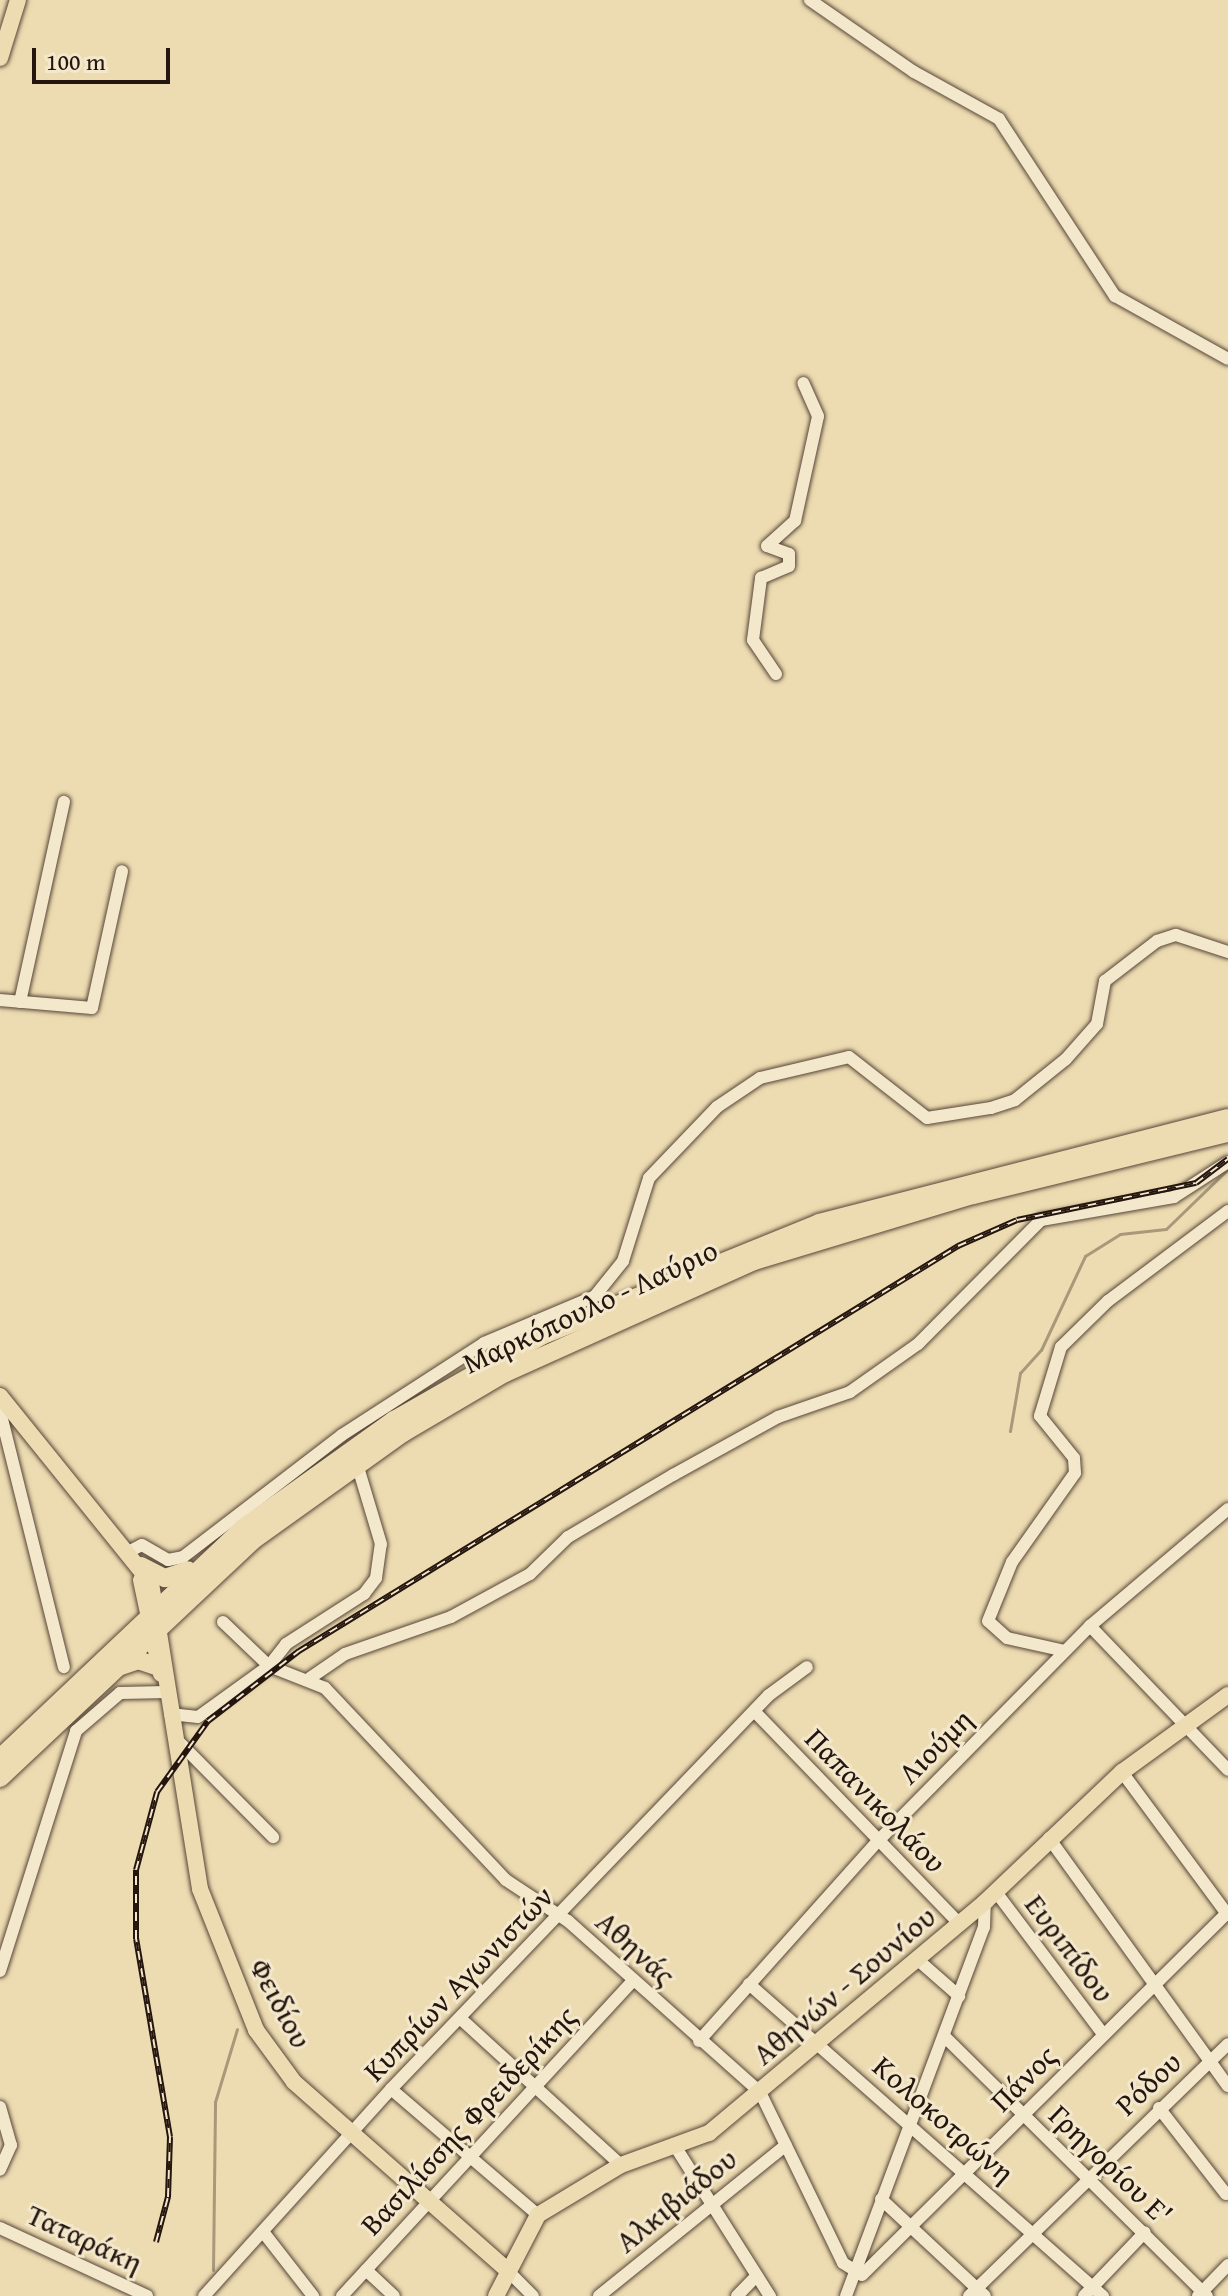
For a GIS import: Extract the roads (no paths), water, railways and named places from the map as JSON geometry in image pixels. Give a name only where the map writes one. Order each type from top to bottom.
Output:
[{"type":"highway","name":"Μαρκόπουλο - Λαύριο","points":[[0,1758],[154,1617],[357,1464],[548,1350],[754,1261],[973,1195],[1224,1126]]},
{"type":"highway","name":"Μαρκόπουλο - Λαύριο","points":[[0,1778],[105,1674],[198,1565],[394,1420],[597,1310],[819,1223],[1224,1126]]},
{"type":"highway","points":[[136,1558],[171,1578],[198,1565]]},
{"type":"highway","points":[[105,1674],[130,1661],[163,1680]]},
{"type":"main road","points":[[0,58],[18,0]]},
{"type":"main road","points":[[0,1396],[136,1558]]},
{"type":"main road","name":"Φειδίου","points":[[136,1558],[154,1617],[200,1889],[241,1999],[294,2082],[506,2269]]},
{"type":"main road","name":"Αθηνών - Σουνίου","points":[[496,2296],[506,2269],[538,2215],[621,2165],[709,2133],[819,2045],[960,1924],[1122,1772],[1228,1695]]},
{"type":"street","points":[[810,0],[914,72],[999,119],[1115,296],[1228,359]]},
{"type":"street","points":[[776,674],[753,640],[761,578],[790,560],[767,546],[795,521],[818,416],[803,383]]},
{"type":"street","points":[[20,1002],[64,802]]},
{"type":"street","points":[[0,1000],[92,1008],[122,871]]},
{"type":"street","points":[[136,1558],[142,1545],[168,1560],[183,1557],[342,1435],[484,1343],[595,1296],[623,1261],[649,1178],[717,1107],[760,1078],[849,1057],[927,1118],[991,1108],[1015,1100],[1066,1059],[1097,1024],[1105,981],[1157,941],[1182,936],[1228,952]]},
{"type":"street","points":[[310,1678],[353,1651],[451,1617],[530,1574],[568,1537],[673,1475],[778,1417],[850,1392],[918,1344],[1041,1220],[1174,1197],[1228,1162]]},
{"type":"street","points":[[1065,1651],[1007,1638],[988,1621],[1012,1562],[1075,1473],[1074,1458],[1040,1416],[1061,1347],[1108,1301],[1228,1211]]},
{"type":"street","points":[[0,1411],[64,1667]]},
{"type":"street","points":[[170,1714],[198,1717],[269,1666],[286,1644],[351,1608],[376,1578],[380,1524],[357,1464]]},
{"type":"street","name":"Λιούμη","points":[[699,2041],[879,1840],[1065,1651],[1090,1626],[1228,1509]]},
{"type":"street","points":[[223,1622],[269,1666]]},
{"type":"street","points":[[1090,1626],[1187,1723],[1228,1770]]},
{"type":"street","name":"Αθηνάς","points":[[269,1666],[310,1678],[356,1714],[506,1880],[559,1916],[760,2092],[855,2272]]},
{"type":"street","name":"Κυπρίων Αγωνιστών","points":[[204,2296],[391,2089],[755,1712],[807,1667]]},
{"type":"street","points":[[0,1971],[76,1731],[120,1693],[163,1680]]},
{"type":"street","name":"Παπανικολάου","points":[[755,1712],[960,1924]]},
{"type":"street","points":[[174,1737],[273,1837]]},
{"type":"street","points":[[1122,1772],[1228,1913]]},
{"type":"street","points":[[1049,1838],[1152,1985],[1228,2086]]},
{"type":"street","points":[[846,2296],[984,1927],[990,1897]]},
{"type":"street","name":"Ευριπίδου","points":[[990,1897],[1103,2034]]},
{"type":"street","name":"Πάνος","points":[[855,2272],[871,2272],[1023,2114],[1228,1913]]},
{"type":"street","points":[[918,1960],[959,1996]]},
{"type":"street","name":"Βασιλίσσης Φρειδερίκης","points":[[342,2296],[468,2155],[634,1980]]},
{"type":"street","name":"Κολοκοτρώνη","points":[[749,1984],[967,2173],[1093,2293]]},
{"type":"street","points":[[461,2019],[621,2165]]},
{"type":"street","name":"Γρηγορίου Ε'","points":[[944,2036],[1145,2232],[1202,2295]]},
{"type":"street","name":"Ρόδου","points":[[977,2293],[1087,2177],[1228,2044]]},
{"type":"street","points":[[391,2089],[538,2215]]},
{"type":"street","points":[[0,2107],[11,2145],[0,2170]]},
{"type":"street","points":[[1159,2108],[1226,2194]]},
{"type":"street","name":"Αλκιβιάδου","points":[[599,2296],[786,2145]]},
{"type":"street","points":[[675,2146],[709,2206],[770,2296]]},
{"type":"street","points":[[881,2199],[977,2293]]},
{"type":"street","name":"Ταταράκη","points":[[0,2228],[147,2296]]},
{"type":"street","points":[[1093,2293],[1145,2232]]},
{"type":"street","points":[[264,2233],[313,2296]]},
{"type":"street","points":[[1202,2295],[1228,2265]]},
{"type":"street","name":"Φειδίου","points":[[506,2269],[533,2296]]},
{"type":"street","points":[[366,2270],[394,2296]]},
{"type":"street","points":[[737,2296],[756,2276]]},
{"type":"waterway","points":[[1010,1431],[1020,1373],[1041,1350],[1085,1256],[1120,1234],[1166,1229],[1228,1169]]},
{"type":"waterway","points":[[213,2270],[215,2102],[237,2029]]},
{"type":"railway","points":[[156,2242],[168,2197],[170,2137],[136,1939],[136,1870],[157,1792],[208,1721],[299,1651],[958,1246],[1017,1220],[1196,1183],[1228,1159]]}]
